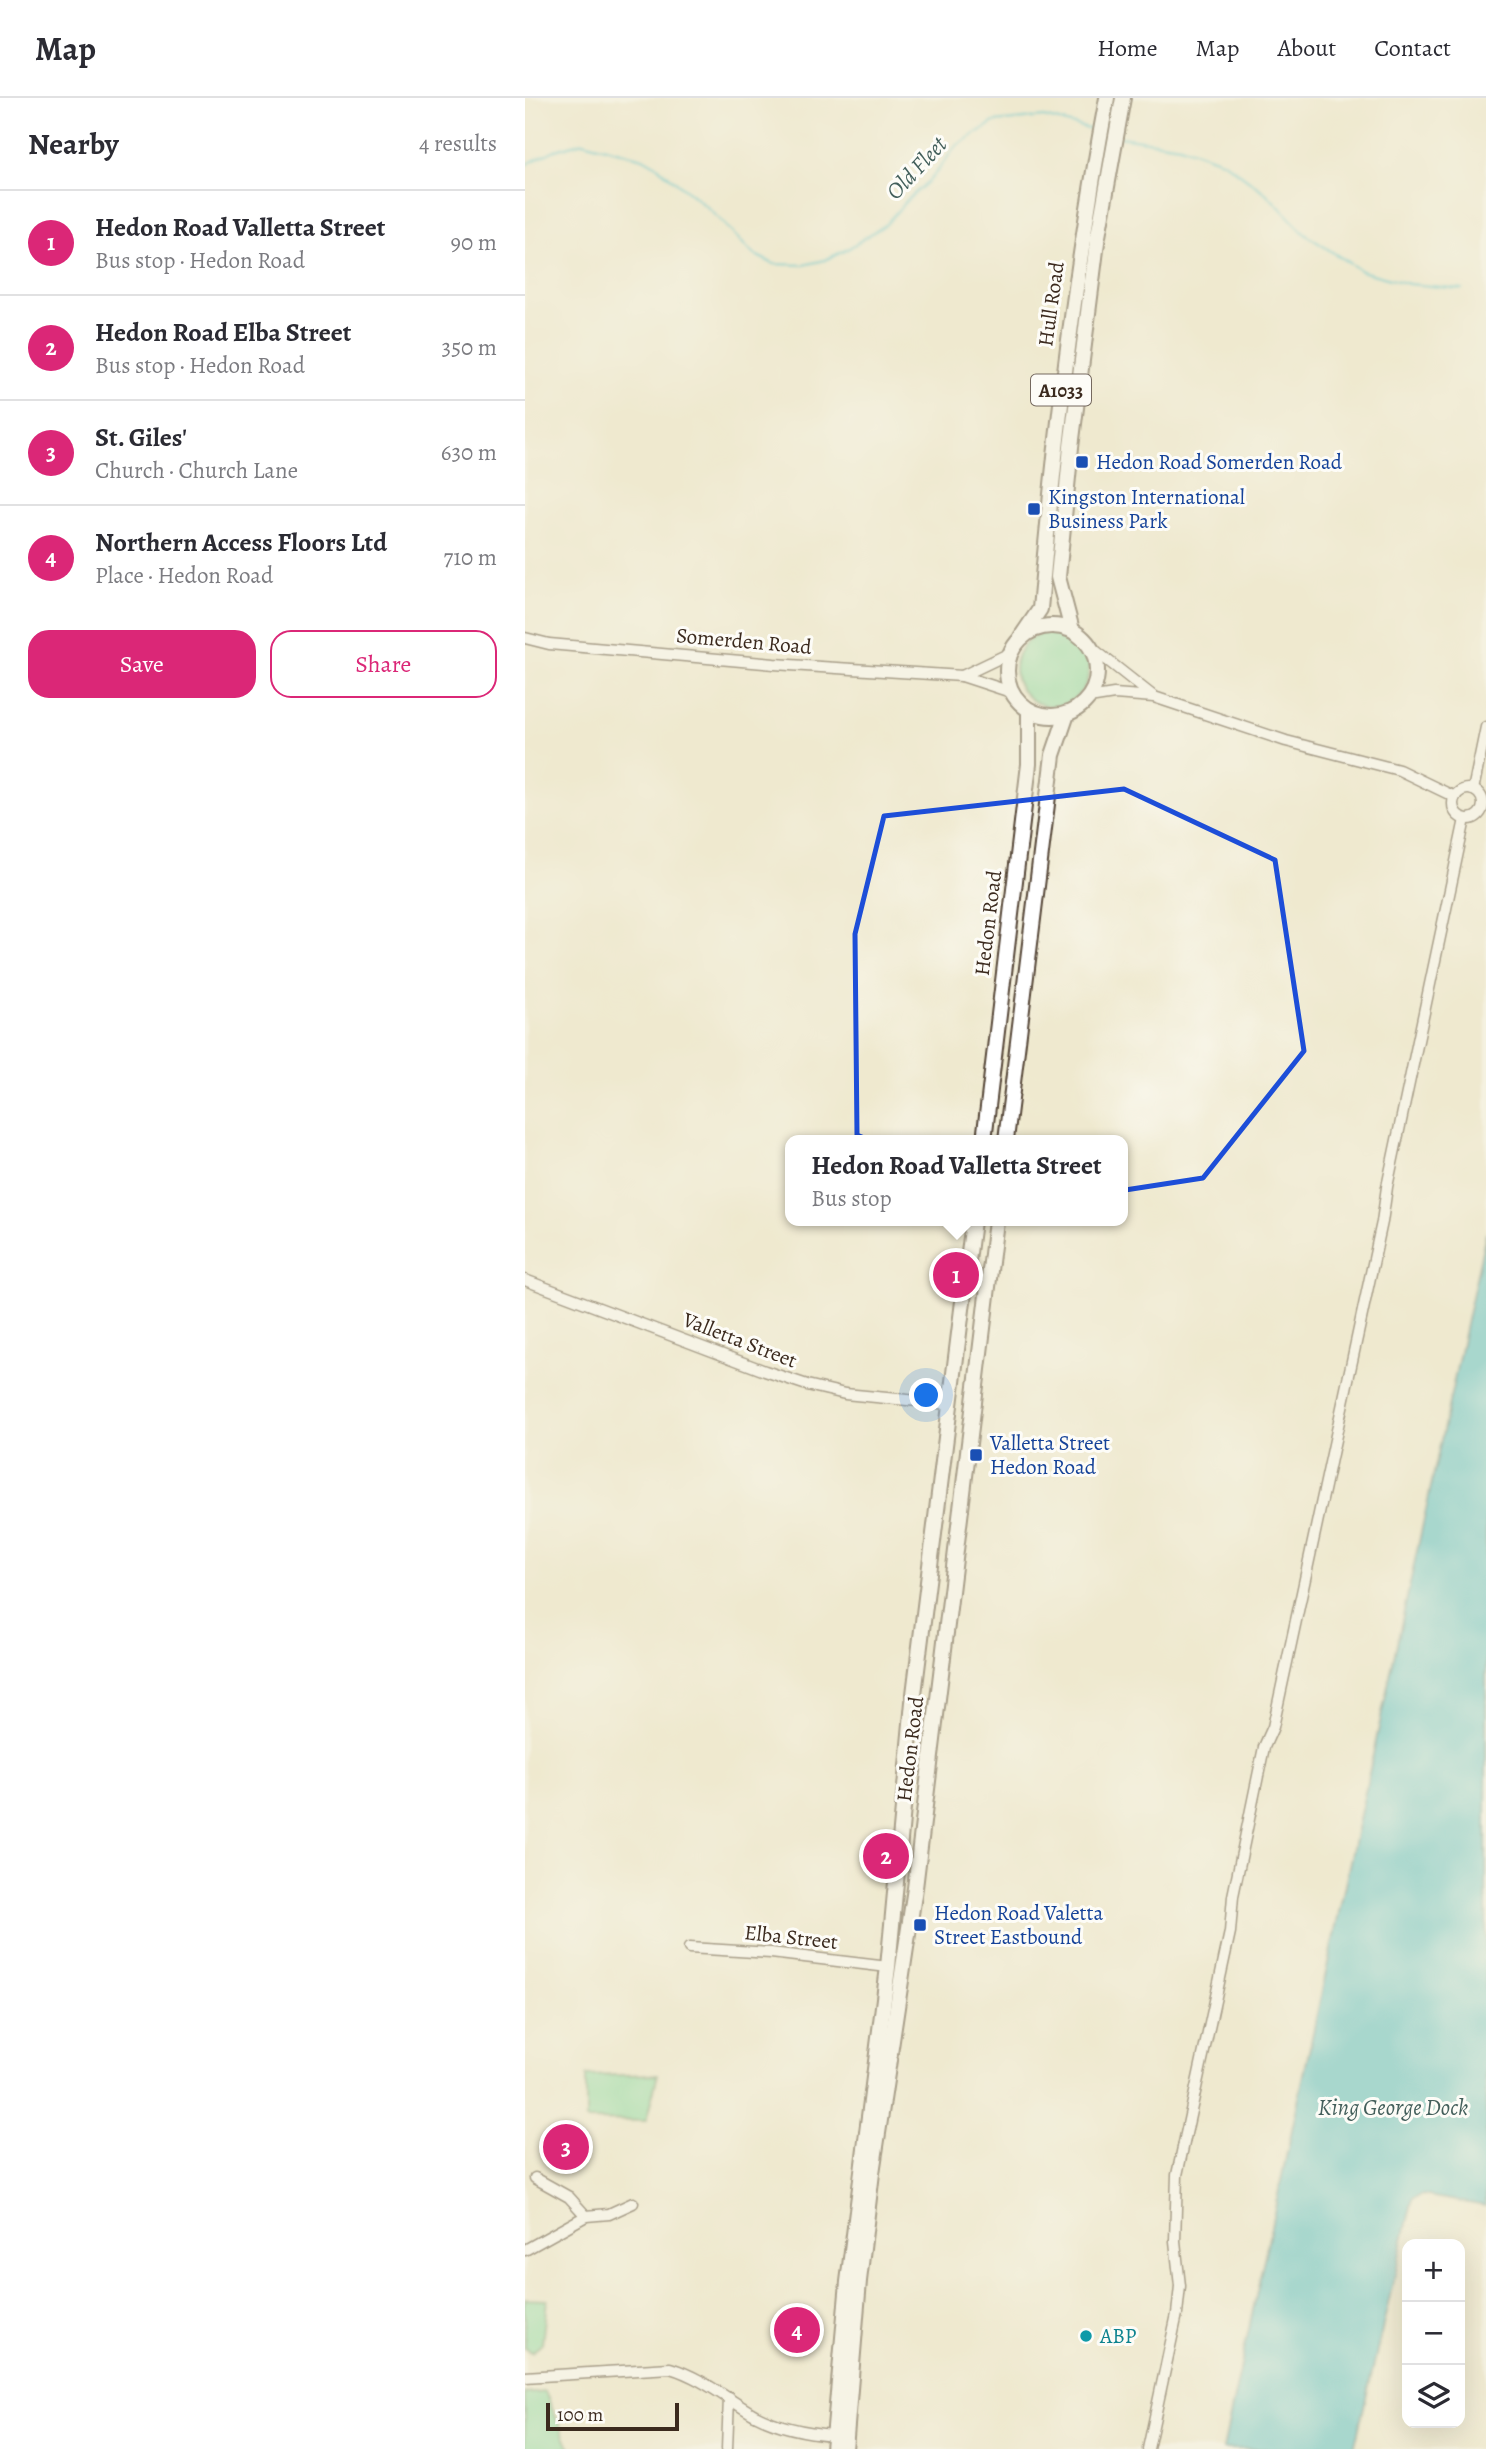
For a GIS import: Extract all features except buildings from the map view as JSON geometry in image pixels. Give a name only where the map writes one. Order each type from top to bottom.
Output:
[{"type":"highway","name":"Hull Road","points":[[1021,637],[1040,609],[1066,345],[1107,98]]},
{"type":"highway","name":"Hull Road","points":[[1072,629],[1058,577],[1082,347],[1097,242],[1123,98]]},
{"type":"highway","points":[[1021,637],[1032,629],[1045,625],[1072,629]]},
{"type":"highway","name":"A1033","points":[[1072,629],[1092,649]]},
{"type":"highway","name":"A1033","points":[[1010,653],[1021,637]]},
{"type":"highway","points":[[1010,653],[1006,666],[1011,692],[1028,710],[1041,715],[1067,714],[1079,708],[1089,698],[1095,686],[1096,661],[1092,649]]},
{"type":"highway","name":"Hedon Road","points":[[985,1135],[1029,764],[1028,710]]},
{"type":"highway","name":"Hedon Road","points":[[1007,1135],[1049,782],[1053,755],[1067,714]]},
{"type":"highway","name":"Hedon Road","points":[[833,2442],[860,2171],[888,1966],[909,1737],[972,1226]]},
{"type":"highway","name":"Hedon Road","points":[[845,2449],[859,2281],[872,2173],[915,1888],[995,1226]]},
{"type":"street","name":"Somerden Road","points":[[525,638],[549,645],[774,664],[962,676],[1011,692]]},
{"type":"street","points":[[1092,649],[1154,697]]},
{"type":"street","name":"Somerden Road","points":[[962,676],[1010,653]]},
{"type":"street","points":[[1089,698],[1114,694],[1154,697],[1286,741],[1399,770],[1455,797]]},
{"type":"street","points":[[1473,790],[1486,727]]},
{"type":"street","points":[[1473,790],[1482,799],[1483,814],[1465,819],[1455,811],[1455,797],[1462,791],[1473,790]]},
{"type":"street","points":[[1148,2449],[1178,2305],[1180,2286],[1175,2241],[1177,2175],[1230,1931],[1233,1896],[1264,1747],[1273,1727],[1357,1342],[1465,819]]},
{"type":"street","name":"Valletta Street","points":[[525,1280],[807,1385],[845,1394],[949,1404]]},
{"type":"street","name":"Elba Street","points":[[689,1948],[771,1953],[888,1966]]},
{"type":"street","points":[[535,2178],[569,2197],[586,2216]]},
{"type":"street","points":[[525,2250],[586,2216],[609,2214],[632,2203]]},
{"type":"street","points":[[525,2377],[670,2368],[688,2375],[755,2415],[784,2428],[833,2442]]},
{"type":"street","points":[[727,2449],[729,2398]]},
{"type":"highlighted area","points":[[1124,789],[1275,860],[1304,1051],[1203,1178],[1028,1205],[857,1135],[855,934],[884,816]]},
{"type":"green space","points":[[1052,632],[1066,635],[1078,643],[1086,655],[1089,669],[1086,683],[1078,695],[1066,703],[1052,706],[1038,703],[1026,695],[1018,683],[1015,669],[1018,655],[1026,643],[1038,635]]},
{"type":"green space","points":[[658,2074],[646,2121],[586,2120],[586,2076]]},
{"type":"green space","points":[[525,2299],[547,2300],[542,2344],[532,2352],[525,2349]]},
{"type":"green space","points":[[545,2392],[570,2449],[525,2449],[525,2394]]},
{"type":"water","name":"King George Dock","points":[[1486,1232],[1486,2206],[1422,2195],[1413,2198],[1354,2449],[1223,2449]]},
{"type":"waterway","name":"Old Fleet","points":[[525,165],[555,150],[583,142],[643,158],[657,166],[709,209],[753,254],[774,264],[804,265],[825,260],[846,250],[886,224],[906,201],[932,178],[956,146],[994,122],[1044,117],[1096,131]]},
{"type":"waterway","name":"Old Fleet","points":[[1120,137],[1180,146],[1224,162],[1267,194],[1305,234],[1361,271],[1409,284],[1462,289]]},
{"type":"place","name":"Hedon Road Somerden Road","points":[[1082,462]]},
{"type":"place","name":"Kingston International Business Park","points":[[1034,509]]},
{"type":"place","name":"Hedon Road Valletta Street","points":[[956,1275]]},
{"type":"place","name":"Valletta Street Hedon Road","points":[[976,1455]]},
{"type":"place","name":"Hedon Road Elba Street","points":[[886,1856]]},
{"type":"place","name":"Hedon Road Valetta Street Eastbound","points":[[920,1925]]},
{"type":"place","name":"St. Giles'","points":[[566,2147]]},
{"type":"place","name":"Northern Access Floors Ltd","points":[[797,2330]]},
{"type":"place","name":"ABP","points":[[1086,2336]]}]
